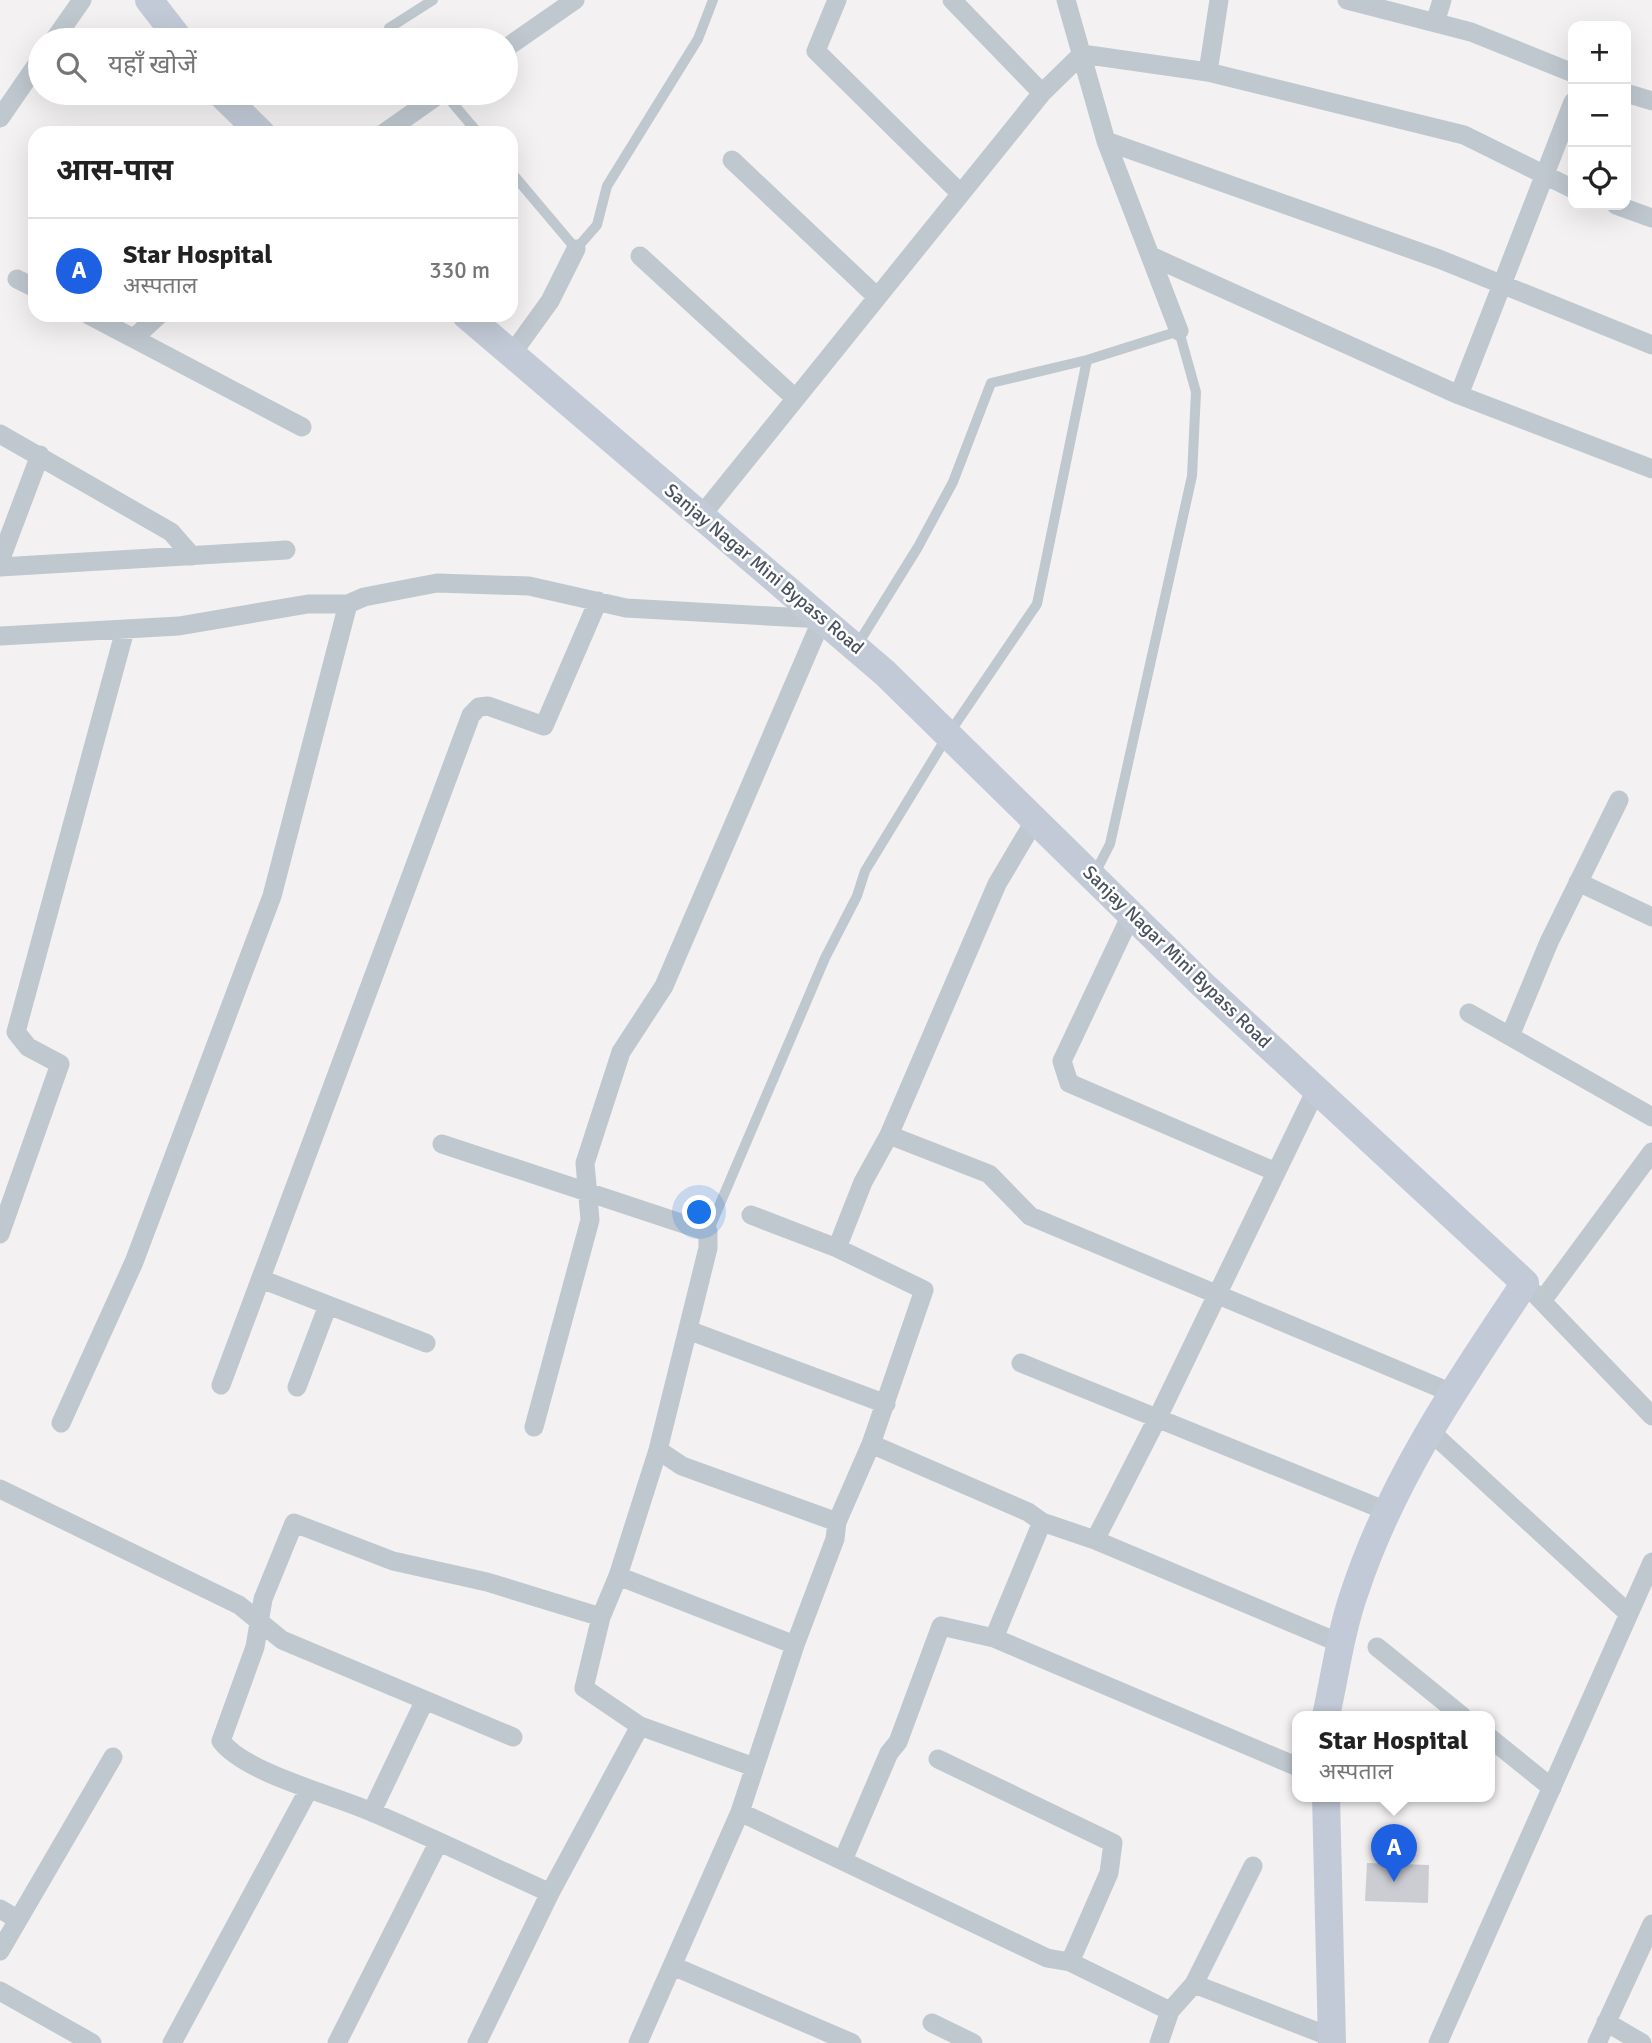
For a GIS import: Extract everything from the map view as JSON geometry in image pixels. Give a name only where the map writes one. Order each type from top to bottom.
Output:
[{"type":"street","points":[[62,28],[82,0]]},
{"type":"street","points":[[150,0],[171,28]]},
{"type":"street","points":[[518,40],[575,0]]},
{"type":"street","points":[[837,0],[816,51],[960,193]]},
{"type":"street","points":[[952,0],[1042,93]]},
{"type":"street","points":[[1066,0],[1106,141],[1153,257],[1179,331]]},
{"type":"street","points":[[1208,72],[1219,0]]},
{"type":"street","points":[[1347,0],[1471,32],[1568,71]]},
{"type":"street","points":[[1435,23],[1442,0]]},
{"type":"street","points":[[701,516],[1042,93],[1082,54]]},
{"type":"street","points":[[1082,54],[1208,72],[1464,135],[1568,187]]},
{"type":"street","points":[[0,118],[28,77]]},
{"type":"street","points":[[1631,95],[1652,102]]},
{"type":"street","points":[[232,105],[254,126]]},
{"type":"street","points":[[394,126],[425,105]]},
{"type":"street","points":[[1460,395],[1568,115]]},
{"type":"street","points":[[1106,141],[1439,259],[1652,345]]},
{"type":"street","points":[[732,160],[877,297]]},
{"type":"street","points":[[1630,210],[1652,218]]},
{"type":"street","points":[[511,355],[550,300],[576,249]]},
{"type":"street","points":[[640,256],[796,398]]},
{"type":"street","points":[[1153,257],[1460,395],[1652,469]]},
{"type":"street","points":[[17,279],[28,284]]},
{"type":"street","points":[[104,322],[302,427]]},
{"type":"street","points":[[135,337],[151,322]]},
{"type":"street","name":"Sanjay Nagar Mini Bypass Road","points":[[474,322],[855,648],[948,735],[1131,915],[1533,1292]]},
{"type":"street","points":[[0,434],[171,532],[192,556]]},
{"type":"street","points":[[0,561],[40,455]]},
{"type":"street","points":[[0,567],[286,550]]},
{"type":"street","points":[[0,636],[178,626],[308,604],[348,604],[364,597],[437,583],[529,586],[626,608],[822,619],[664,986],[621,1052],[585,1163],[590,1220],[534,1427]]},
{"type":"street","points":[[221,1385],[471,715],[479,707],[488,706],[544,726],[598,601]]},
{"type":"street","points":[[61,1423],[134,1262],[272,896],[348,604]]},
{"type":"street","points":[[0,1234],[60,1064],[28,1047],[16,1032],[125,630]]},
{"type":"street","points":[[1510,1035],[1549,942],[1619,800]]},
{"type":"street","points":[[837,1248],[863,1182],[889,1135],[997,884],[1035,820]]},
{"type":"street","points":[[1578,882],[1652,917]]},
{"type":"street","points":[[1131,915],[1062,1061],[1069,1083],[1276,1172]]},
{"type":"street","points":[[1469,1013],[1652,1117]]},
{"type":"street","points":[[1095,1540],[1158,1417],[1316,1090]]},
{"type":"street","points":[[889,1135],[989,1174],[1030,1216],[1216,1296],[1452,1392]]},
{"type":"street","points":[[442,1144],[708,1232],[708,1248],[658,1450],[618,1577],[601,1616],[584,1688],[640,1726],[754,1767]]},
{"type":"street","points":[[1327,1711],[1354,1591],[1405,1473],[1452,1392],[1652,1152]]},
{"type":"street","points":[[638,2043],[740,1812],[795,1645],[835,1539],[837,1522],[872,1444],[924,1290],[837,1248],[751,1215]]},
{"type":"street","points":[[261,1279],[426,1343]]},
{"type":"street","points":[[1533,1292],[1652,1416]]},
{"type":"street","points":[[297,1387],[328,1305]]},
{"type":"street","points":[[688,1330],[886,1404]]},
{"type":"street","points":[[1021,1363],[1388,1512]]},
{"type":"street","points":[[1430,1431],[1629,1614]]},
{"type":"street","points":[[872,1444],[1028,1512],[1042,1522],[1095,1540],[1342,1644]]},
{"type":"street","points":[[658,1450],[682,1466],[837,1522]]},
{"type":"street","points":[[0,1489],[240,1605],[282,1640],[424,1702],[513,1737]]},
{"type":"street","points":[[994,1638],[1042,1522]]},
{"type":"street","points":[[550,1893],[372,1811],[309,1789],[230,1753],[221,1741],[255,1647],[263,1599],[294,1523],[393,1561],[487,1582],[601,1616]]},
{"type":"street","points":[[1438,2043],[1652,1562]]},
{"type":"street","points":[[618,1577],[795,1645]]},
{"type":"street","points":[[843,1860],[889,1753],[898,1742],[941,1626],[994,1638],[1292,1764]]},
{"type":"street","points":[[1377,1647],[1456,1711]]},
{"type":"street","points":[[372,1811],[424,1702]]},
{"type":"street","points":[[477,2043],[550,1893],[640,1726]]},
{"type":"street","points":[[1495,1742],[1552,1788]]},
{"type":"street","points":[[0,1951],[9,1914],[113,1757]]},
{"type":"street","points":[[938,1759],[1113,1843],[1109,1873],[1070,1962]]},
{"type":"street","points":[[172,2043],[309,1789]]},
{"type":"street","points":[[1195,1984],[1331,2040],[1326,1802]]},
{"type":"street","points":[[740,1812],[1047,1958],[1070,1962],[1170,2011]]},
{"type":"street","points":[[337,2043],[438,1843]]},
{"type":"street","points":[[1159,2043],[1170,2011],[1195,1984],[1253,1866]]},
{"type":"street","points":[[1597,2043],[1652,1924]]},
{"type":"street","points":[[673,1966],[852,2043]]},
{"type":"street","points":[[0,1991],[88,2042]]},
{"type":"street","points":[[932,2022],[973,2043]]},
{"type":"street","points":[[1606,2022],[1642,2043]]},
{"type":"lane","points":[[389,28],[433,0]]},
{"type":"lane","points":[[518,180],[576,249],[597,225],[607,186],[698,39],[713,0]]},
{"type":"lane","points":[[454,105],[472,126]]},
{"type":"lane","points":[[855,648],[918,547],[953,482],[991,383],[1087,360],[1179,331],[1196,392],[1192,476],[1110,844],[1093,878]]},
{"type":"lane","points":[[708,1232],[825,958],[857,896],[865,871],[948,735],[1037,604],[1087,360]]},
{"type":"building","points":[[1367,1863],[1429,1865],[1428,1903],[1365,1901]]},
{"type":"place","name":"Star Hospital","points":[[1394,1882]]}]
